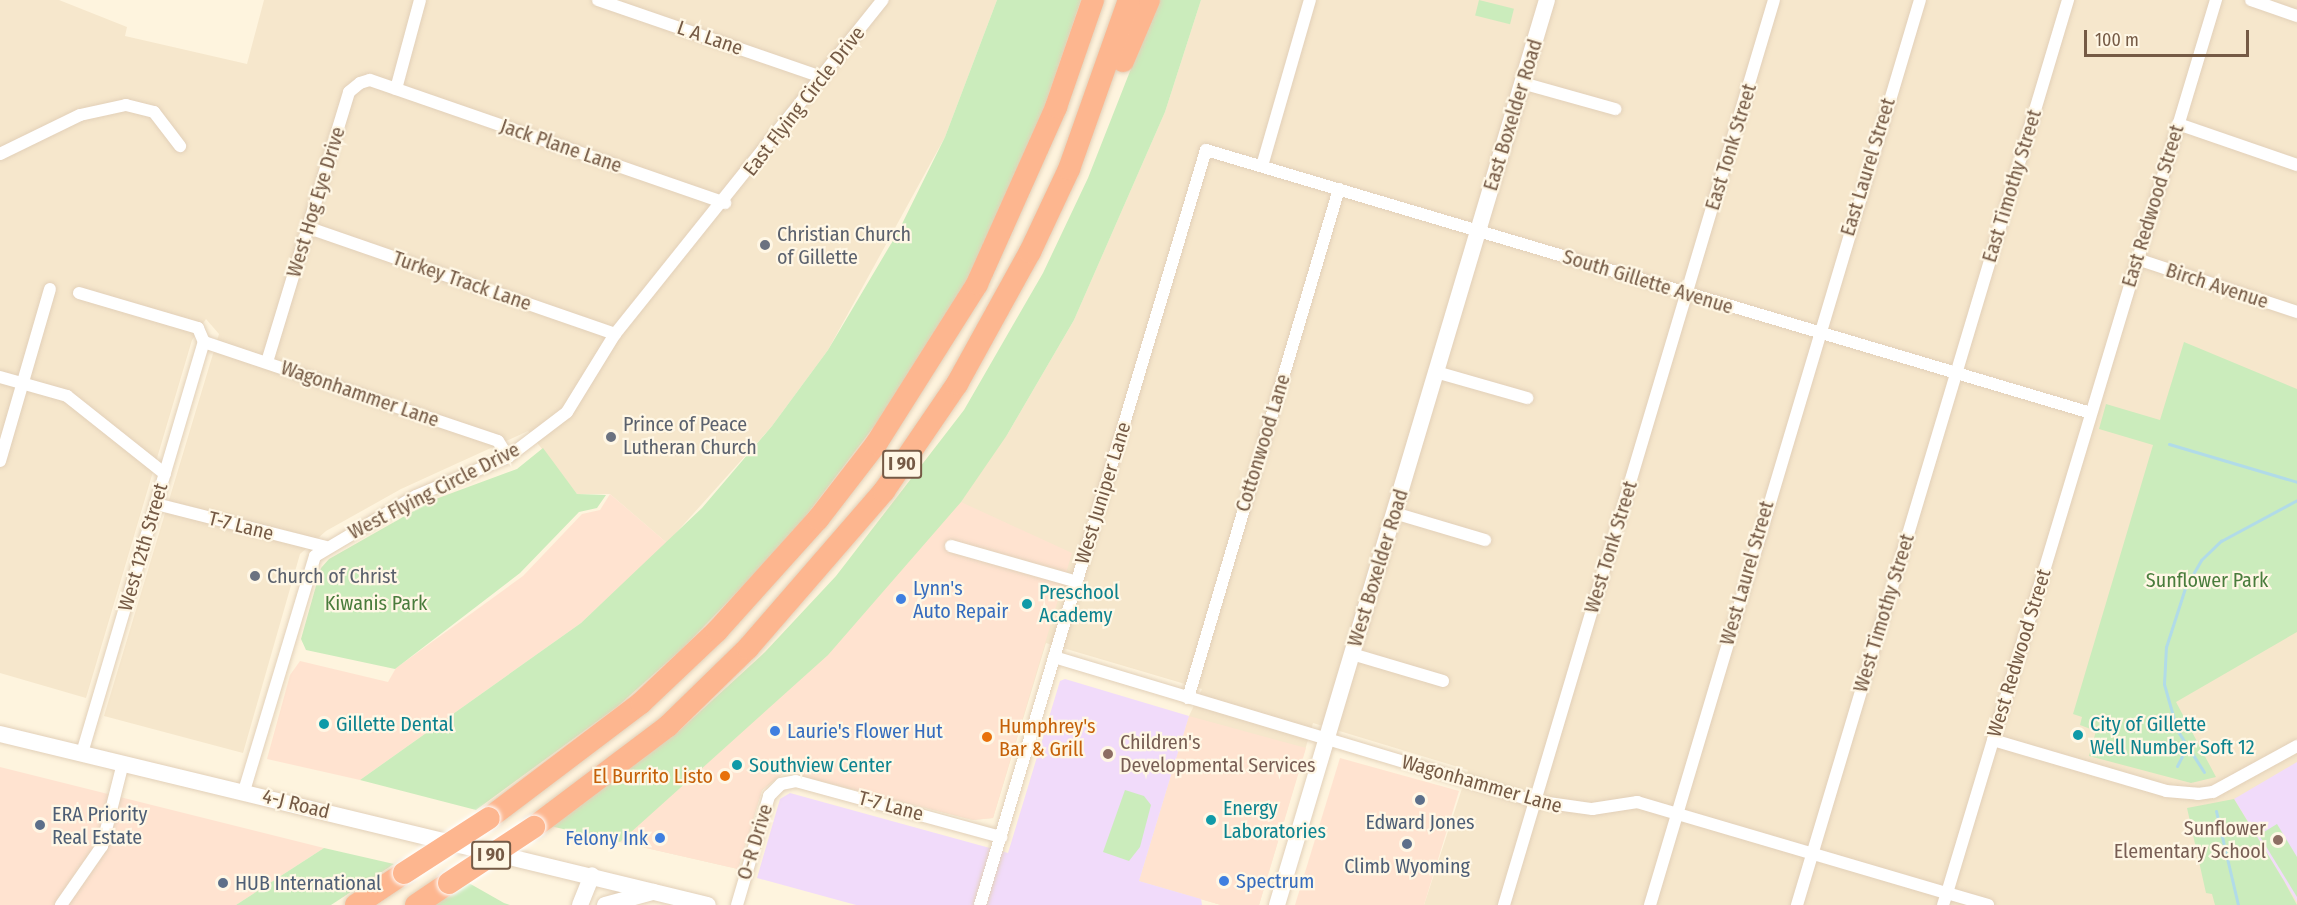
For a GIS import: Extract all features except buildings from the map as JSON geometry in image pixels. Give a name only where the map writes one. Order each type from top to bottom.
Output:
[{"type":"highway","name":"I 90","points":[[1035,156],[1085,0]]},
{"type":"highway","name":"I 90","points":[[356,905],[489,818],[641,703],[717,631],[818,519],[938,352],[977,284],[1035,156],[1094,0]]},
{"type":"highway","name":"I 90","points":[[957,384],[990,329],[1069,169],[1130,0]]},
{"type":"highway","name":"I 90","points":[[416,905],[534,827],[668,726],[748,648],[884,490],[1031,272],[1149,0]]},
{"type":"main road","name":"East Boxelder Road","points":[[1478,230],[1547,0]]},
{"type":"main road","name":"West Boxelder Road","points":[[1277,905],[1478,230]]},
{"type":"main road","name":"4-J Road","points":[[0,734],[592,875],[686,903],[708,905]]},
{"type":"main road","points":[[580,905],[592,875]]},
{"type":"main road","points":[[605,905],[654,892]]},
{"type":"street","points":[[396,89],[420,0]]},
{"type":"street","name":"L A Lane","points":[[598,0],[822,77]]},
{"type":"street","name":"East Flying Circle Drive","points":[[725,203],[883,0]]},
{"type":"street","points":[[1262,166],[1310,0]]},
{"type":"street","name":"East Tonk Street","points":[[1687,293],[1774,0]]},
{"type":"street","name":"East Laurel Street","points":[[1817,333],[1920,0]]},
{"type":"street","name":"East Timothy Street","points":[[1956,373],[2068,0]]},
{"type":"street","name":"East Redwood Street","points":[[2091,413],[2216,0]]},
{"type":"street","points":[[2251,0],[2297,16]]},
{"type":"street","name":"West Hog Eye Drive","points":[[267,362],[349,92],[370,80],[396,89]]},
{"type":"street","points":[[1522,83],[1615,109]]},
{"type":"street","name":"Jack Plane Lane","points":[[396,89],[725,203]]},
{"type":"street","points":[[0,154],[80,115],[126,105],[160,117],[180,146]]},
{"type":"street","points":[[2178,124],[2297,165]]},
{"type":"street","name":"South Gillette Avenue","points":[[1206,150],[2091,413]]},
{"type":"street","name":"West Juniper Lane","points":[[980,905],[1206,150]]},
{"type":"street","name":"Cottonwood Lane","points":[[1188,698],[1339,189]]},
{"type":"street","name":"West Flying Circle Drive","points":[[244,791],[309,567],[326,547],[416,496],[508,457],[567,412],[615,334],[725,203]]},
{"type":"street","name":"Turkey Track Lane","points":[[309,228],[615,334]]},
{"type":"street","name":"Birch Avenue","points":[[2137,259],[2297,312]]},
{"type":"street","points":[[0,462],[50,288]]},
{"type":"street","points":[[80,293],[198,328],[204,342]]},
{"type":"street","name":"West Tonk Street","points":[[1504,905],[1687,293]]},
{"type":"street","name":"West Laurel Street","points":[[1650,905],[1817,333]]},
{"type":"street","name":"Wagonhammer Lane","points":[[204,342],[498,441],[508,457]]},
{"type":"street","name":"West 12th Street","points":[[82,753],[204,342]]},
{"type":"street","points":[[1436,372],[1527,398]]},
{"type":"street","name":"West Timothy Street","points":[[1797,905],[1956,373]]},
{"type":"street","points":[[0,376],[67,396],[165,474]]},
{"type":"street","name":"West Redwood Street","points":[[1945,899],[2091,413]]},
{"type":"street","name":"T-7 Lane","points":[[156,504],[326,547]]},
{"type":"street","points":[[1394,513],[1485,540]]},
{"type":"street","points":[[951,546],[1077,582]]},
{"type":"street","points":[[1352,654],[1443,681]]},
{"type":"street","name":"Wagonhammer Lane","points":[[1054,657],[1534,801],[1592,809],[1637,802],[1678,812],[1812,853],[1945,899],[1988,905]]},
{"type":"street","points":[[1993,740],[2166,791],[2198,794],[2213,792],[2297,746]]},
{"type":"street","points":[[61,905],[102,846],[123,763]]},
{"type":"street","name":"T-7 Lane","points":[[781,784],[796,781],[1001,837]]},
{"type":"street","name":"O-R Drive","points":[[737,905],[769,796],[781,784]]},
{"type":"shaded area","points":[[0,0],[59,0],[127,27],[125,36],[247,64],[264,0],[997,0],[945,137],[828,350],[772,426],[667,543],[610,494],[577,494],[528,431],[401,489],[326,531],[300,554],[243,753],[104,716],[219,334],[206,319],[192,340],[86,698],[0,673]]},
{"type":"shaded area","points":[[1201,0],[2297,0],[2297,905],[1424,905],[1468,770],[1313,723],[1259,905],[1221,905],[1139,881],[1189,716],[1202,689],[1046,643],[993,818],[973,820],[785,772],[762,790],[738,869],[620,842],[1007,435],[1074,320],[1165,112]]},
{"type":"shaded area","points":[[610,494],[667,543],[581,623],[360,780],[267,759],[290,675],[300,661],[388,682],[396,668],[523,576],[582,514],[600,510]]},
{"type":"shaded area","points":[[961,502],[1072,553],[993,818],[973,820],[785,772],[762,790],[738,869],[620,842],[828,655]]},
{"type":"shaded area","name":"Children's Developmental Services","points":[[1065,679],[1189,716],[1139,881],[1201,899],[1202,905],[856,905],[757,878],[780,799],[790,793],[1008,853],[1060,681]]},
{"type":"shaded area","points":[[1189,716],[1306,748],[1259,905],[1221,905],[1139,881]]},
{"type":"shaded area","points":[[1340,758],[1459,791],[1424,905],[1295,905]]},
{"type":"shaded area","name":"Sunflower Elementary School","points":[[2297,762],[2297,902],[2234,799]]},
{"type":"shaded area","points":[[0,767],[324,848],[236,905],[0,905]]},
{"type":"green space","points":[[997,0],[1081,0],[1029,152],[960,296],[904,387],[789,538],[684,647],[618,706],[476,810],[360,780],[581,623],[702,508],[772,426],[828,350],[898,232],[945,137]]},
{"type":"green space","points":[[1158,0],[1201,0],[1165,112],[1074,320],[1007,435],[961,502],[828,655],[620,842],[550,826],[679,731],[765,652],[836,576],[964,410],[1043,273],[1088,178]]},
{"type":"green space","points":[[1479,0],[1514,9],[1510,24],[1475,16]]},
{"type":"green space","name":"Sunflower Park","points":[[2184,342],[2297,389],[2297,632],[2176,702],[2216,777],[2191,783],[2089,756],[2096,731],[2080,725],[2082,717],[2073,714],[2153,445],[2099,429],[2106,404],[2160,420]]},
{"type":"green space","name":"Kiwanis Park","points":[[543,448],[577,494],[606,495],[597,508],[579,512],[520,573],[395,669],[306,650],[301,639],[321,568],[329,559],[433,500],[517,469]]},
{"type":"green space","points":[[1125,790],[1144,796],[1151,805],[1140,847],[1129,861],[1103,852]]},
{"type":"green space","points":[[2234,799],[2297,905],[2215,905],[2212,894],[2206,893],[2187,808]]},
{"type":"green space","points":[[2277,824],[2297,857],[2297,897],[2259,835]]},
{"type":"green space","points":[[324,848],[394,864],[331,905],[236,905]]},
{"type":"green space","points":[[467,882],[504,903],[510,905],[433,905]]},
{"type":"waterway","points":[[2169,444],[2297,482]]},
{"type":"waterway","points":[[2204,772],[2177,730],[2164,684],[2166,647],[2185,588],[2201,560],[2221,541],[2297,500]]},
{"type":"waterway","points":[[2177,766],[2187,746]]},
{"type":"waterway","points":[[2216,811],[2238,905]]},
{"type":"place","name":"Christian Church of Gillette","points":[[765,245]]},
{"type":"place","name":"Prince of Peace Lutheran Church","points":[[611,437]]},
{"type":"place","name":"Church of Christ","points":[[255,576]]},
{"type":"place","name":"Lynn's Auto Repair","points":[[901,599]]},
{"type":"place","name":"Preschool Academy","points":[[1027,604]]},
{"type":"place","name":"Gillette Dental","points":[[324,724]]},
{"type":"place","name":"Laurie's Flower Hut","points":[[775,731]]},
{"type":"place","name":"City of Gillette Well Number Soft 12","points":[[2078,735]]},
{"type":"place","name":"Humphrey's Bar & Grill","points":[[987,737]]},
{"type":"place","name":"Children's Developmental Services","points":[[1108,754]]},
{"type":"place","name":"Southview Center","points":[[737,765]]},
{"type":"place","name":"El Burrito Listo","points":[[725,776]]},
{"type":"place","name":"Edward Jones","points":[[1420,800]]},
{"type":"place","name":"Energy Laboratories","points":[[1211,820]]},
{"type":"place","name":"ERA Priority Real Estate","points":[[40,825]]},
{"type":"place","name":"Felony Ink","points":[[660,838]]},
{"type":"place","name":"Sunflower Elementary School","points":[[2278,840]]},
{"type":"place","name":"Climb Wyoming","points":[[1407,844]]},
{"type":"place","name":"Spectrum","points":[[1224,881]]},
{"type":"place","name":"HUB International","points":[[223,883]]}]
